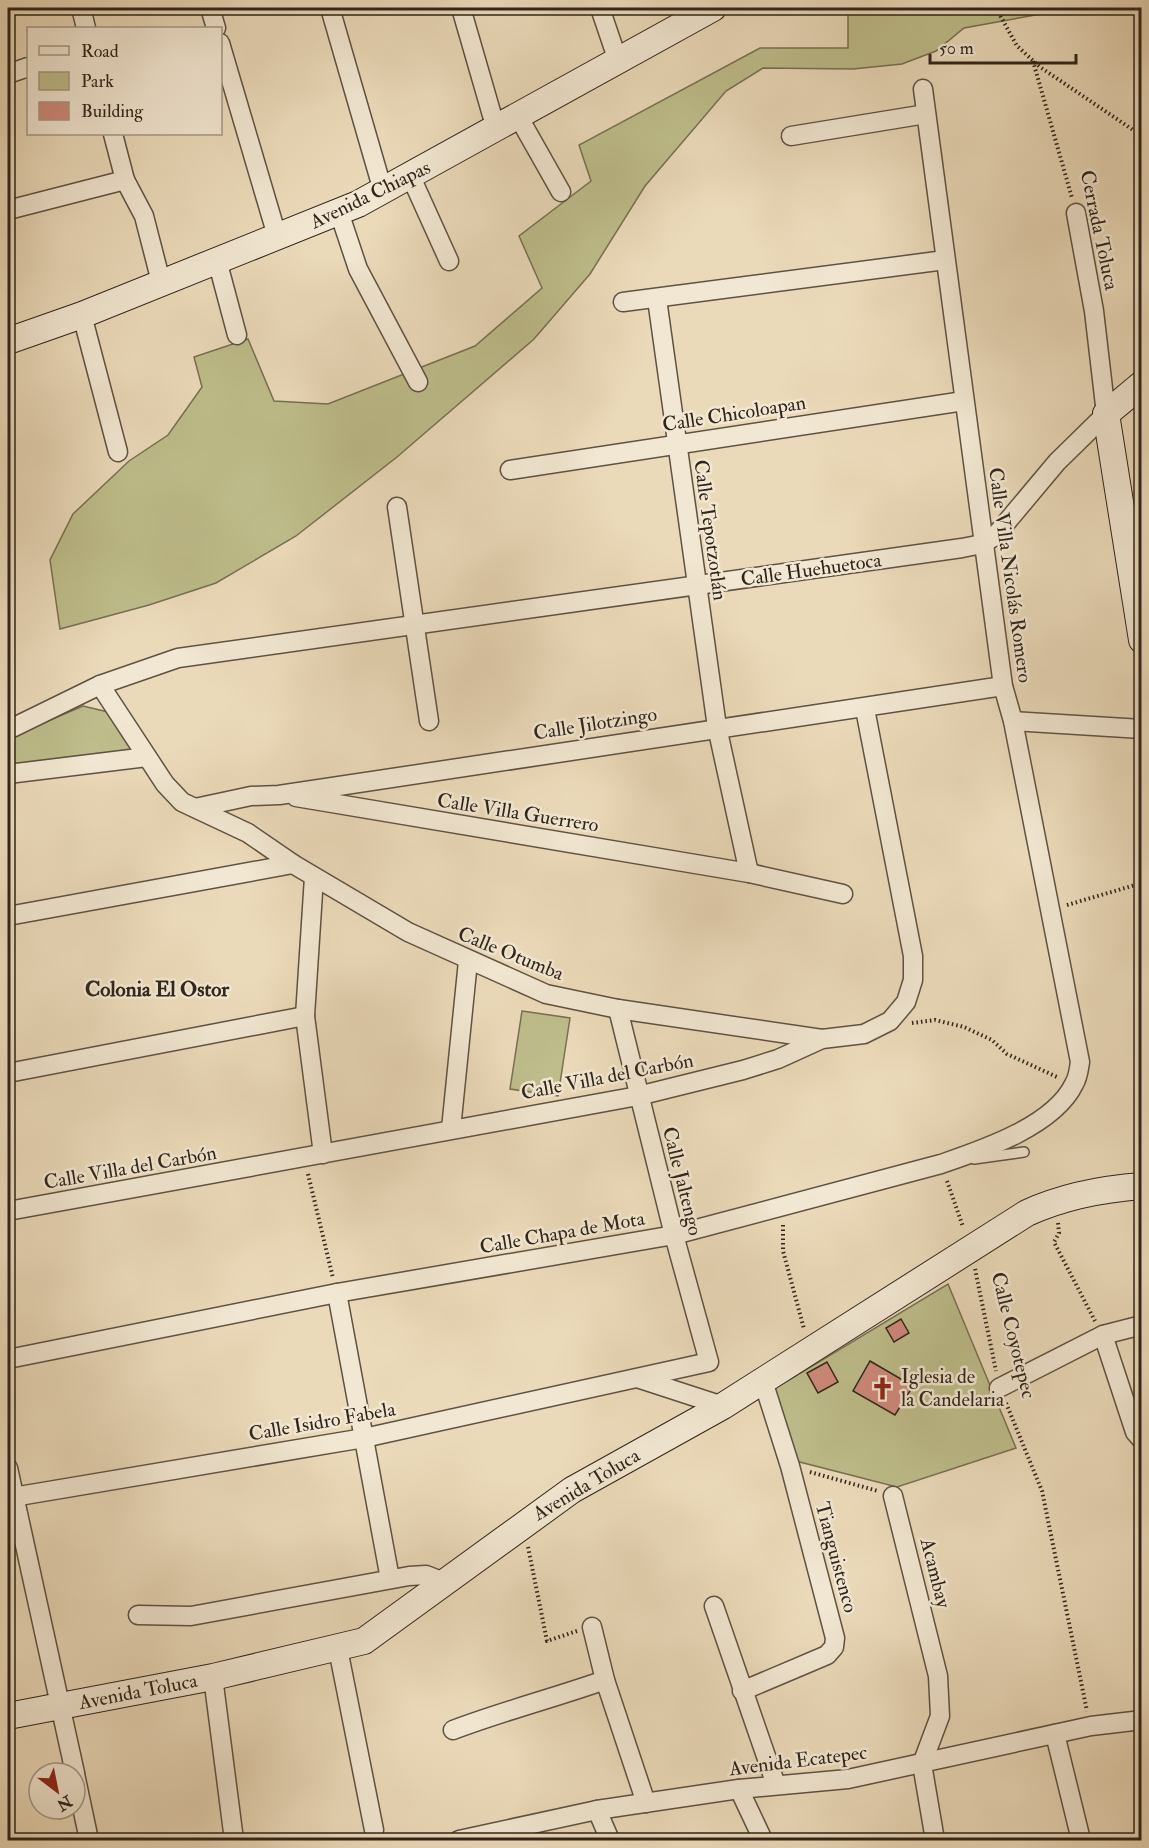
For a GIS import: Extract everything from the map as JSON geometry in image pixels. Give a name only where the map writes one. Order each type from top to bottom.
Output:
[{"type":"street","points":[[81,8],[86,27]]},
{"type":"street","points":[[210,8],[216,27]]},
{"type":"street","points":[[330,8],[383,191]]},
{"type":"street","points":[[461,8],[496,129]]},
{"type":"street","points":[[600,8],[618,61]]},
{"type":"street","name":"Avenida Chiapas","points":[[8,341],[82,315],[339,212],[411,177],[714,8]]},
{"type":"street","points":[[222,50],[277,236]]},
{"type":"street","points":[[8,74],[27,67]]},
{"type":"street","name":"Calle Villa Nicolás Romero","points":[[923,89],[982,544],[1003,686],[1013,721],[1080,1062]]},
{"type":"street","points":[[791,136],[926,114]]},
{"type":"street","points":[[518,116],[561,192]]},
{"type":"street","points":[[113,135],[125,180],[144,216],[161,282]]},
{"type":"street","points":[[411,177],[449,261]]},
{"type":"street","points":[[8,210],[125,180]]},
{"type":"street","points":[[339,212],[358,269],[418,382]]},
{"type":"street","name":"Cerrada Toluca","points":[[1076,213],[1094,311],[1106,414]]},
{"type":"street","points":[[217,260],[237,335]]},
{"type":"street","points":[[623,302],[945,260]]},
{"type":"street","name":"Calle Tepotzotlán","points":[[657,299],[717,727],[749,873]]},
{"type":"street","points":[[82,315],[118,452]]},
{"type":"street","points":[[982,544],[995,536],[1058,462],[1106,414],[1142,384]]},
{"type":"street","name":"Calle Chicoloapan","points":[[510,470],[964,400]]},
{"type":"street","points":[[1106,414],[1142,640]]},
{"type":"street","points":[[397,507],[429,721]]},
{"type":"street","name":"Calle Huehuetoca","points":[[100,685],[178,658],[982,544]]},
{"type":"street","points":[[9,724],[100,685]]},
{"type":"street","name":"Calle Otumba","points":[[100,685],[165,784],[182,802],[248,833],[292,864],[408,932],[468,961],[546,994],[618,1009],[822,1039]]},
{"type":"street","name":"Calle Jilotzingo","points":[[195,808],[251,796],[279,795],[717,727],[865,709],[1003,686]]},
{"type":"street","name":"Calle Villa del Carbón","points":[[8,1211],[638,1096],[743,1070],[778,1059],[822,1039],[864,1034],[890,1021],[906,1002],[913,980],[913,956],[865,709]]},
{"type":"street","points":[[1013,721],[1142,729]]},
{"type":"street","points":[[8,774],[147,757]]},
{"type":"street","name":"Calle Villa Guerrero","points":[[279,795],[749,873],[843,894]]},
{"type":"street","points":[[248,833],[240,818],[241,807],[251,796]]},
{"type":"street","points":[[8,916],[292,864]]},
{"type":"street","points":[[314,877],[304,1016],[323,1154]]},
{"type":"street","points":[[451,1129],[468,961]]},
{"type":"street","name":"Calle Jaltengo","points":[[618,1009],[638,1096],[709,1362]]},
{"type":"street","points":[[8,1072],[304,1016]]},
{"type":"street","name":"Calle Chapa de Mota","points":[[8,1359],[337,1293],[674,1235],[941,1164],[983,1150],[1017,1133],[1061,1102],[1074,1084],[1080,1062]]},
{"type":"street","name":"Avenida Toluca","points":[[8,1716],[213,1677],[364,1641],[523,1523],[572,1490],[723,1406],[971,1251],[1027,1213],[1055,1200],[1105,1188],[1142,1186]]},
{"type":"street","points":[[337,1293],[390,1580]]},
{"type":"street","points":[[999,1388],[1102,1335],[1142,1325]]},
{"type":"street","points":[[1102,1335],[1135,1432],[1142,1440]]},
{"type":"street","name":"Calle Isidro Fabela","points":[[13,1497],[364,1438],[709,1362]]},
{"type":"street","name":"Calle Isidro Fabela","points":[[638,1379],[723,1406]]},
{"type":"street","name":"Tianguistenco","points":[[742,1691],[827,1655],[834,1647],[835,1638],[790,1466],[763,1381]]},
{"type":"street","points":[[8,1468],[72,1761]]},
{"type":"street","name":"Acambay","points":[[893,1496],[938,1676],[940,1716],[922,1764]]},
{"type":"street","points":[[138,1615],[191,1616],[426,1575],[444,1582]]},
{"type":"street","points":[[714,1606],[776,1785]]},
{"type":"street","points":[[592,1627],[605,1680],[646,1803]]},
{"type":"street","points":[[338,1649],[374,1830]]},
{"type":"street","points":[[213,1677],[234,1840]]},
{"type":"street","points":[[453,1730],[508,1709],[560,1696],[605,1680]]},
{"type":"street","name":"Avenida Ecatepec","points":[[459,1840],[491,1836],[597,1810],[739,1789],[848,1779],[1091,1726],[1142,1720]]},
{"type":"street","points":[[1055,1734],[1080,1840]]},
{"type":"street","points":[[922,1764],[935,1840]]},
{"type":"street","points":[[739,1789],[763,1840]]},
{"type":"street","points":[[597,1810],[610,1840]]},
{"type":"street","points":[[85,1821],[89,1840]]},
{"type":"lane","points":[[941,1164],[1024,1152]]},
{"type":"path","points":[[996,8],[1017,46],[1142,136]]},
{"type":"path","name":"Cerrada Toluca","points":[[1032,59],[1076,213]]},
{"type":"path","points":[[1050,910],[1142,883]]},
{"type":"path","points":[[890,1021],[914,1023],[936,1020],[964,1027],[992,1040],[1007,1054],[1074,1084]]},
{"type":"path","points":[[305,1158],[337,1293]]},
{"type":"path","name":"Calle Coyotepec","points":[[941,1164],[971,1251],[999,1388],[1042,1491],[1091,1726]]},
{"type":"path","points":[[1055,1200],[1059,1233],[1054,1242],[1102,1335]]},
{"type":"path","points":[[782,1206],[783,1251],[810,1353]]},
{"type":"path","points":[[790,1466],[893,1496]]},
{"type":"path","points":[[523,1523],[547,1641],[592,1627]]},
{"type":"green space","points":[[912,8],[1074,8],[964,28],[936,51],[902,64],[853,69],[763,68],[726,91],[645,186],[590,274],[534,339],[397,457],[296,536],[216,583],[149,605],[60,629],[50,560],[73,514],[129,461],[168,435],[202,387],[194,357],[248,339],[274,401],[328,404],[475,346],[542,288],[519,236],[591,181],[579,145],[760,48],[848,48],[848,14],[912,11]]},
{"type":"green space","points":[[83,706],[108,712],[133,751],[8,767],[8,738]]},
{"type":"green space","points":[[522,1011],[570,1018],[558,1096],[510,1089]]},
{"type":"green space","points":[[948,1284],[1016,1448],[897,1487],[796,1461],[769,1392]]},
{"type":"building","points":[[901,1319],[909,1333],[894,1342],[886,1328]]},
{"type":"building","name":"Iglesia de la Candelaria","points":[[870,1361],[913,1386],[895,1415],[853,1391]]},
{"type":"building","points":[[827,1362],[838,1382],[818,1393],[807,1373]]},
{"type":"place","name":"Iglesia de la Candelaria","points":[[883,1388]]},
{"type":"district","name":"Colonia El Ostor","points":[[157,989]]}]
